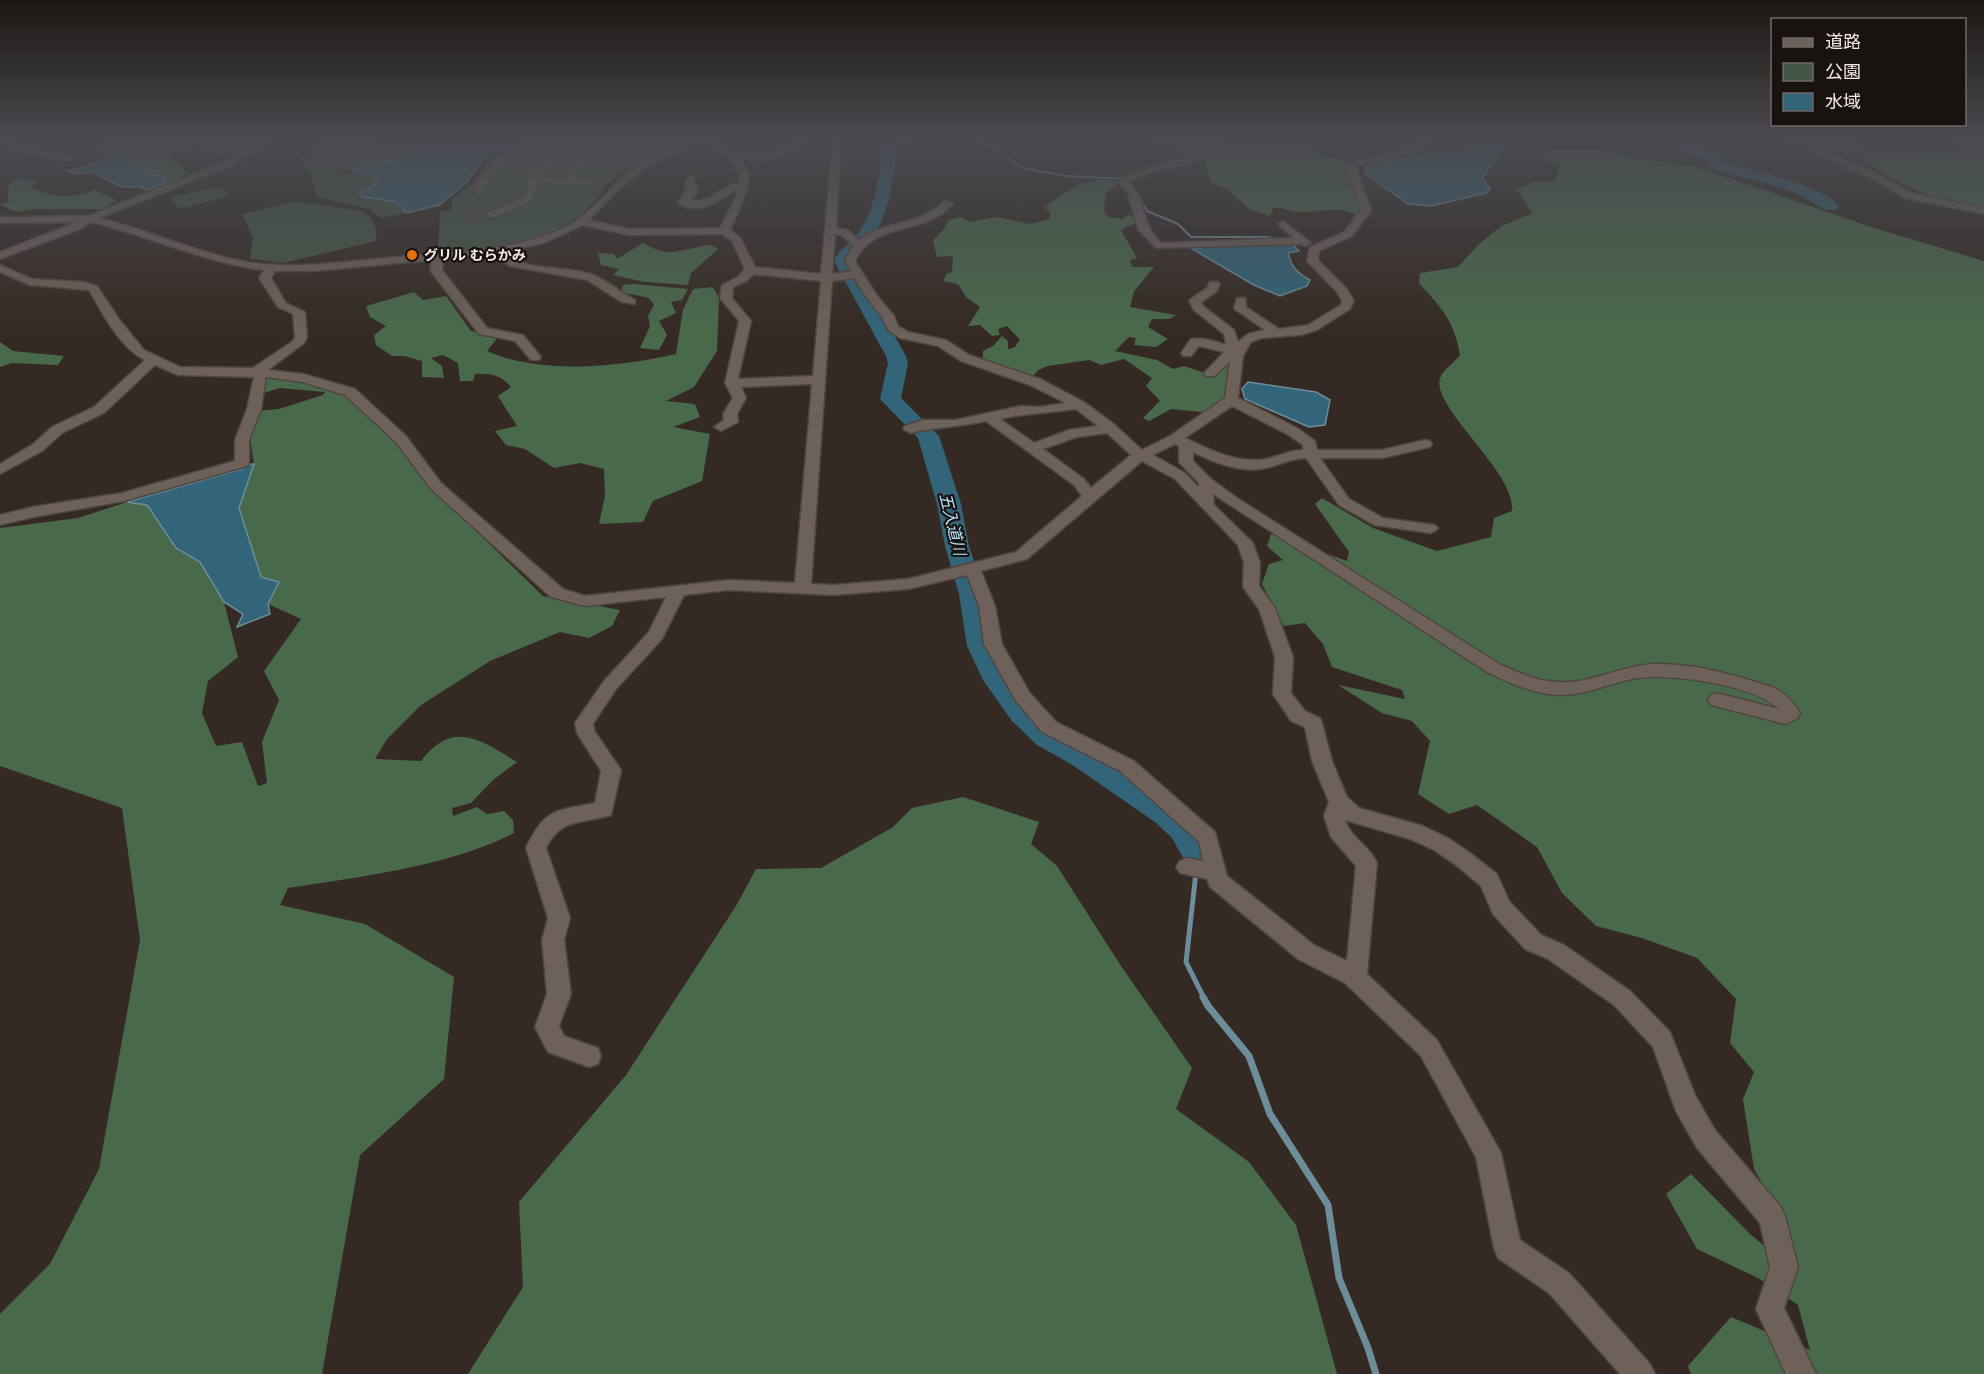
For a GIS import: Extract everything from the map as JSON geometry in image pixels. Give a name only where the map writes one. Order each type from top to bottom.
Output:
[{"type":"street","points":[[0,256],[76,227],[89,219],[126,204]]},
{"type":"street","points":[[490,215],[518,204]]},
{"type":"street","points":[[0,220],[89,219],[127,228],[246,265],[271,268],[313,268],[493,251],[540,241],[582,222],[601,204]]},
{"type":"street","points":[[724,231],[737,204]]},
{"type":"street","points":[[803,588],[832,204]]},
{"type":"street","points":[[851,247],[876,232],[933,218],[946,204]]},
{"type":"street","points":[[1136,204],[1140,222],[1147,237],[1160,246],[1302,241]]},
{"type":"street","points":[[1314,249],[1348,234],[1366,211],[1364,204]]},
{"type":"street","points":[[1958,204],[1984,211]]},
{"type":"street","points":[[582,222],[629,232],[724,231],[736,239],[751,270]]},
{"type":"street","points":[[1283,224],[1314,249]]},
{"type":"street","points":[[830,230],[844,232],[851,247],[850,261],[888,316],[893,328],[904,335],[942,343],[965,358],[1035,382],[1079,405],[1141,455],[1180,476],[1201,498],[1205,491]]},
{"type":"street","points":[[1210,373],[1248,338],[1276,332],[1303,331],[1346,307],[1348,301],[1342,290],[1312,261],[1314,249]]},
{"type":"street","points":[[493,251],[509,263],[590,277],[630,302]]},
{"type":"street","points":[[438,257],[436,270],[483,331],[519,338],[535,357]]},
{"type":"street","points":[[0,268],[30,282],[84,285],[93,288],[114,321],[140,353],[178,371],[256,372],[303,378],[350,392],[401,439],[436,486],[557,593],[585,601],[729,585],[834,590],[908,584],[1021,556],[1134,459],[1180,442],[1231,399],[1236,351],[1230,333],[1198,308],[1195,301],[1212,290],[1214,284]]},
{"type":"street","points":[[256,372],[298,343],[301,338],[299,312],[282,305],[265,278],[271,268]]},
{"type":"street","points":[[751,270],[826,278],[857,274]]},
{"type":"street","points":[[731,383],[745,321],[726,298],[726,290],[728,285],[742,279],[751,270]]},
{"type":"street","points":[[1241,300],[1240,308],[1276,332]]},
{"type":"street","points":[[1187,353],[1195,342],[1205,342],[1236,351]]},
{"type":"street","points":[[0,470],[37,448],[57,430],[99,410],[153,360]]},
{"type":"street","points":[[0,520],[33,512],[124,497],[242,463],[240,443],[243,430],[255,408],[260,377],[256,372]]},
{"type":"street","points":[[731,383],[819,380]]},
{"type":"street","points":[[721,427],[731,422],[730,414],[741,399],[741,394],[731,383]]},
{"type":"street","points":[[1231,399],[1292,431],[1310,444],[1310,454],[1344,502],[1379,522],[1430,528]]},
{"type":"street","points":[[917,427],[956,424],[1021,410],[1039,411],[1079,405]]},
{"type":"street","points":[[990,418],[1079,482],[1090,497]]},
{"type":"street","points":[[1034,448],[1074,433],[1110,428]]},
{"type":"street","points":[[1180,442],[1224,461],[1259,465],[1294,454],[1383,454],[1425,444]]},
{"type":"street","points":[[1180,442],[1186,462],[1205,491],[1207,506],[1245,543],[1252,563],[1251,587],[1267,608],[1284,657],[1282,694],[1298,716],[1313,723],[1322,761],[1339,802],[1352,814],[1416,832],[1441,844],[1463,859],[1488,880],[1502,908],[1533,942],[1556,952],[1608,987],[1622,998],[1662,1040],[1685,1102],[1706,1139],[1772,1216],[1784,1267],[1770,1309],[1801,1374]]},
{"type":"street","points":[[1205,491],[1331,563],[1493,668],[1529,683],[1557,689],[1575,687],[1627,674],[1664,669],[1696,672],[1776,696],[1791,713],[1785,717],[1774,716],[1743,705],[1718,700]]},
{"type":"street","points":[[963,572],[987,606],[993,644],[1022,696],[1049,727],[1127,766],[1208,838],[1218,881],[1306,952],[1353,976],[1430,1048],[1488,1153],[1508,1248],[1559,1283],[1640,1374]]},
{"type":"street","points":[[589,1056],[556,1044],[547,1027],[559,994],[553,940],[559,918],[536,848],[545,829],[563,817],[604,809],[611,770],[586,733],[585,723],[610,685],[656,635],[677,592]]},
{"type":"street","points":[[1339,802],[1334,816],[1341,837],[1368,863],[1357,971],[1353,976]]},
{"type":"street","points":[[1187,867],[1216,872]]},
{"type":"green space","points":[[110,204],[103,209],[35,209],[16,212],[0,205]]},
{"type":"green space","points":[[176,204],[199,204],[184,208],[178,208]]},
{"type":"green space","points":[[286,204],[312,204],[358,210],[373,222],[376,241],[283,263],[250,259],[253,239],[242,214]]},
{"type":"green space","points":[[348,204],[397,204],[407,213],[381,218],[370,209]]},
{"type":"green space","points":[[452,204],[591,204],[571,221],[530,240],[485,249],[438,254],[440,212],[452,209]]},
{"type":"green space","points":[[1048,204],[1105,204],[1104,210],[1108,217],[1123,219],[1128,214],[1137,222],[1121,230],[1137,258],[1130,260],[1132,267],[1154,267],[1134,291],[1130,307],[1176,315],[1170,319],[1152,319],[1148,327],[1168,339],[1156,347],[1134,345],[1136,338],[1129,337],[1115,351],[1157,360],[1173,369],[1184,366],[1213,376],[1231,359],[1223,405],[1211,413],[1171,409],[1149,421],[1143,418],[1160,401],[1146,386],[1152,378],[1124,359],[1101,365],[1089,360],[1048,366],[1038,370],[1031,380],[983,363],[983,351],[993,346],[1002,336],[1008,341],[1008,349],[1014,348],[1020,340],[1007,326],[998,329],[1000,335],[992,336],[980,325],[968,326],[980,307],[966,297],[958,284],[943,281],[947,274],[952,272],[953,256],[937,257],[933,240],[945,228],[948,220],[961,217],[969,222],[996,217],[1030,224],[1050,219],[1050,212],[1044,207]]},
{"type":"green space","points":[[1244,204],[1360,204],[1358,219],[1353,217],[1355,214],[1342,210],[1297,212],[1273,208],[1270,216],[1249,209]]},
{"type":"green space","points":[[1527,204],[1805,204],[1984,261],[1984,1374],[1691,1374],[1688,1366],[1731,1317],[1810,1350],[1798,1305],[1760,1279],[1697,1249],[1666,1194],[1691,1174],[1751,1235],[1794,1270],[1790,1232],[1754,1169],[1743,1099],[1754,1072],[1730,1043],[1736,999],[1697,958],[1642,938],[1596,926],[1562,893],[1537,847],[1477,805],[1449,814],[1418,794],[1430,741],[1412,721],[1382,713],[1338,685],[1405,699],[1402,690],[1332,667],[1323,644],[1305,623],[1284,626],[1262,584],[1269,564],[1283,560],[1267,546],[1271,534],[1347,561],[1349,552],[1315,504],[1322,498],[1373,528],[1437,551],[1491,537],[1494,518],[1512,511],[1510,495],[1501,477],[1446,403],[1440,388],[1441,376],[1460,355],[1446,316],[1419,283],[1420,273],[1458,267],[1478,245],[1501,226],[1533,213]]},
{"type":"green space","points":[[1953,204],[1984,204],[1984,215]]},
{"type":"green space","points":[[643,243],[669,252],[711,245],[718,249],[691,273],[688,285],[645,282],[613,275],[619,269],[601,265],[598,253],[614,254],[617,259]]},
{"type":"green space","points":[[623,285],[688,289],[682,300],[671,302],[676,313],[659,321],[667,335],[659,350],[640,348],[650,326],[648,316],[654,305],[649,298],[621,292]]},
{"type":"green space","points":[[713,287],[719,298],[717,351],[694,387],[666,401],[695,404],[700,417],[673,427],[710,434],[702,481],[653,501],[643,522],[599,524],[605,496],[604,469],[580,463],[554,468],[525,449],[506,445],[495,431],[517,426],[498,396],[511,387],[507,383],[499,377],[485,374],[475,374],[473,381],[460,381],[458,363],[443,355],[431,358],[442,366],[444,378],[422,377],[422,361],[404,356],[392,356],[376,345],[374,335],[386,326],[370,317],[366,306],[414,292],[423,300],[446,296],[471,331],[498,337],[487,351],[508,359],[555,366],[606,365],[676,354],[683,310],[693,289]]},
{"type":"green space","points":[[0,342],[13,351],[64,356],[58,365],[12,363],[0,367]]},
{"type":"green space","points":[[266,378],[286,378],[345,393],[396,442],[433,489],[543,596],[620,610],[612,626],[589,638],[560,632],[490,661],[421,705],[387,739],[375,759],[421,761],[444,740],[456,737],[479,741],[491,747],[517,762],[493,780],[471,803],[452,808],[453,816],[477,807],[487,814],[504,811],[513,820],[514,833],[462,854],[434,862],[288,888],[280,905],[365,924],[454,977],[444,1079],[360,1155],[322,1374],[0,1374],[0,1314],[50,1264],[99,1169],[140,940],[122,808],[0,766],[0,528],[78,518],[127,502],[147,505],[176,548],[200,561],[224,602],[238,657],[208,681],[202,713],[216,746],[242,742],[258,786],[267,783],[262,742],[279,700],[264,671],[301,619],[268,604],[239,507],[254,464],[249,431],[255,411],[279,409],[323,395],[325,392],[280,388],[260,394]]},
{"type":"green space","points":[[963,797],[1039,822],[1031,844],[1057,866],[1121,966],[1192,1068],[1176,1109],[1249,1162],[1296,1225],[1337,1374],[468,1374],[523,1287],[519,1202],[626,1075],[736,906],[756,869],[821,868],[893,827],[912,808]]},
{"type":"water","points":[[397,204],[440,204],[439,205],[407,213]]},
{"type":"water","points":[[1409,204],[1439,204],[1431,206]]},
{"type":"water","points":[[1291,243],[1299,251],[1288,253],[1291,263],[1298,272],[1310,280],[1307,286],[1280,296],[1254,285],[1192,249],[1219,245]]},
{"type":"water","points":[[1248,382],[1316,392],[1330,400],[1325,425],[1309,427],[1245,399],[1242,389]]},
{"type":"water","points":[[254,464],[239,508],[261,577],[279,582],[268,604],[270,614],[237,627],[243,614],[224,602],[200,562],[176,548],[147,505],[127,502]]},
{"type":"waterway","name":"五入道川","points":[[879,204],[867,233],[847,252],[843,261],[896,356],[898,363],[890,399],[928,436],[949,504],[957,546],[972,594],[981,646],[993,673],[1022,714],[1048,737],[1082,756],[1166,813],[1183,829],[1198,854]]},
{"type":"waterway","points":[[1143,204],[1147,211],[1178,224],[1191,237],[1267,237],[1279,240]]},
{"type":"waterway","points":[[1198,854],[1186,962],[1204,998]]},
{"type":"waterway","points":[[1203,997],[1249,1056],[1270,1114],[1328,1205],[1339,1278],[1368,1348],[1376,1374]]},
{"type":"tunnel","points":[[469,218],[491,215]]},
{"type":"place","name":"グリル むらかみ","points":[[412,255]]}]
